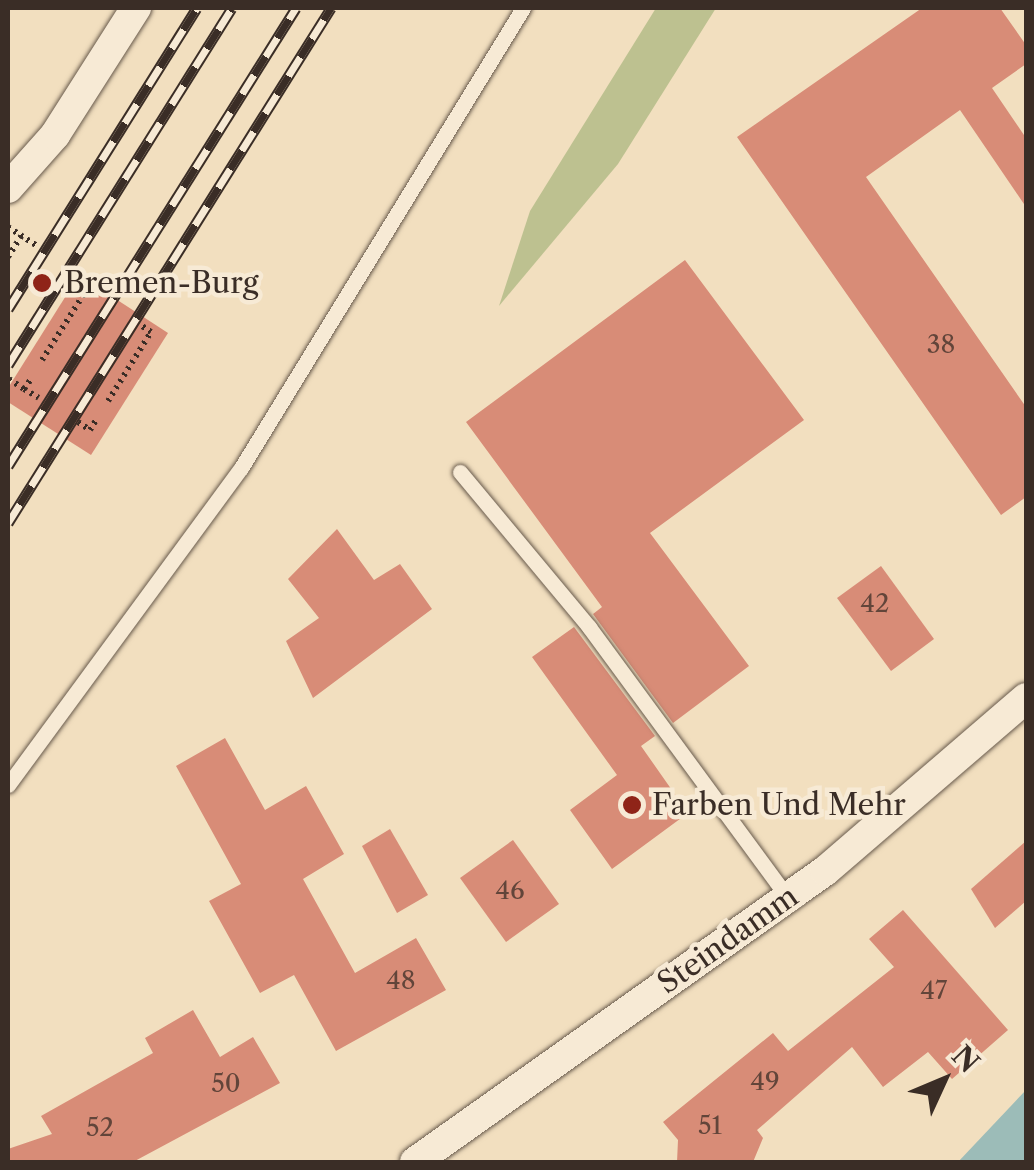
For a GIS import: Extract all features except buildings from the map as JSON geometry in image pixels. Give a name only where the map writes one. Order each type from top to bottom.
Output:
[{"type":"street","points":[[8,188],[55,134],[136,8]]},
{"type":"street","name":"Steindamm","points":[[415,1162],[788,898],[1026,698]]},
{"type":"lane","points":[[8,785],[242,468],[523,8]]},
{"type":"lane","points":[[460,472],[589,627],[788,898]]},
{"type":"path","points":[[8,227],[36,246]]},
{"type":"path","points":[[8,257],[21,236]]},
{"type":"path","points":[[74,276],[104,296]]},
{"type":"path","points":[[42,360],[89,286]]},
{"type":"path","points":[[108,401],[151,332],[139,324]]},
{"type":"path","points":[[9,379],[40,398]]},
{"type":"path","points":[[24,389],[31,379]]},
{"type":"path","points":[[78,422],[90,430],[96,420]]},
{"type":"green space","points":[[656,8],[716,8],[618,164],[499,306],[530,211]]},
{"type":"water","points":[[1026,1090],[1026,1162],[958,1162]]},
{"type":"railway","points":[[8,309],[197,8]]},
{"type":"railway","points":[[8,365],[232,8]]},
{"type":"railway","points":[[8,466],[296,8]]},
{"type":"railway","points":[[8,523],[331,8]]},
{"type":"place","name":"Bremen-Burg","points":[[42,283]]},
{"type":"place","name":"Farben Und Mehr","points":[[632,805]]}]
